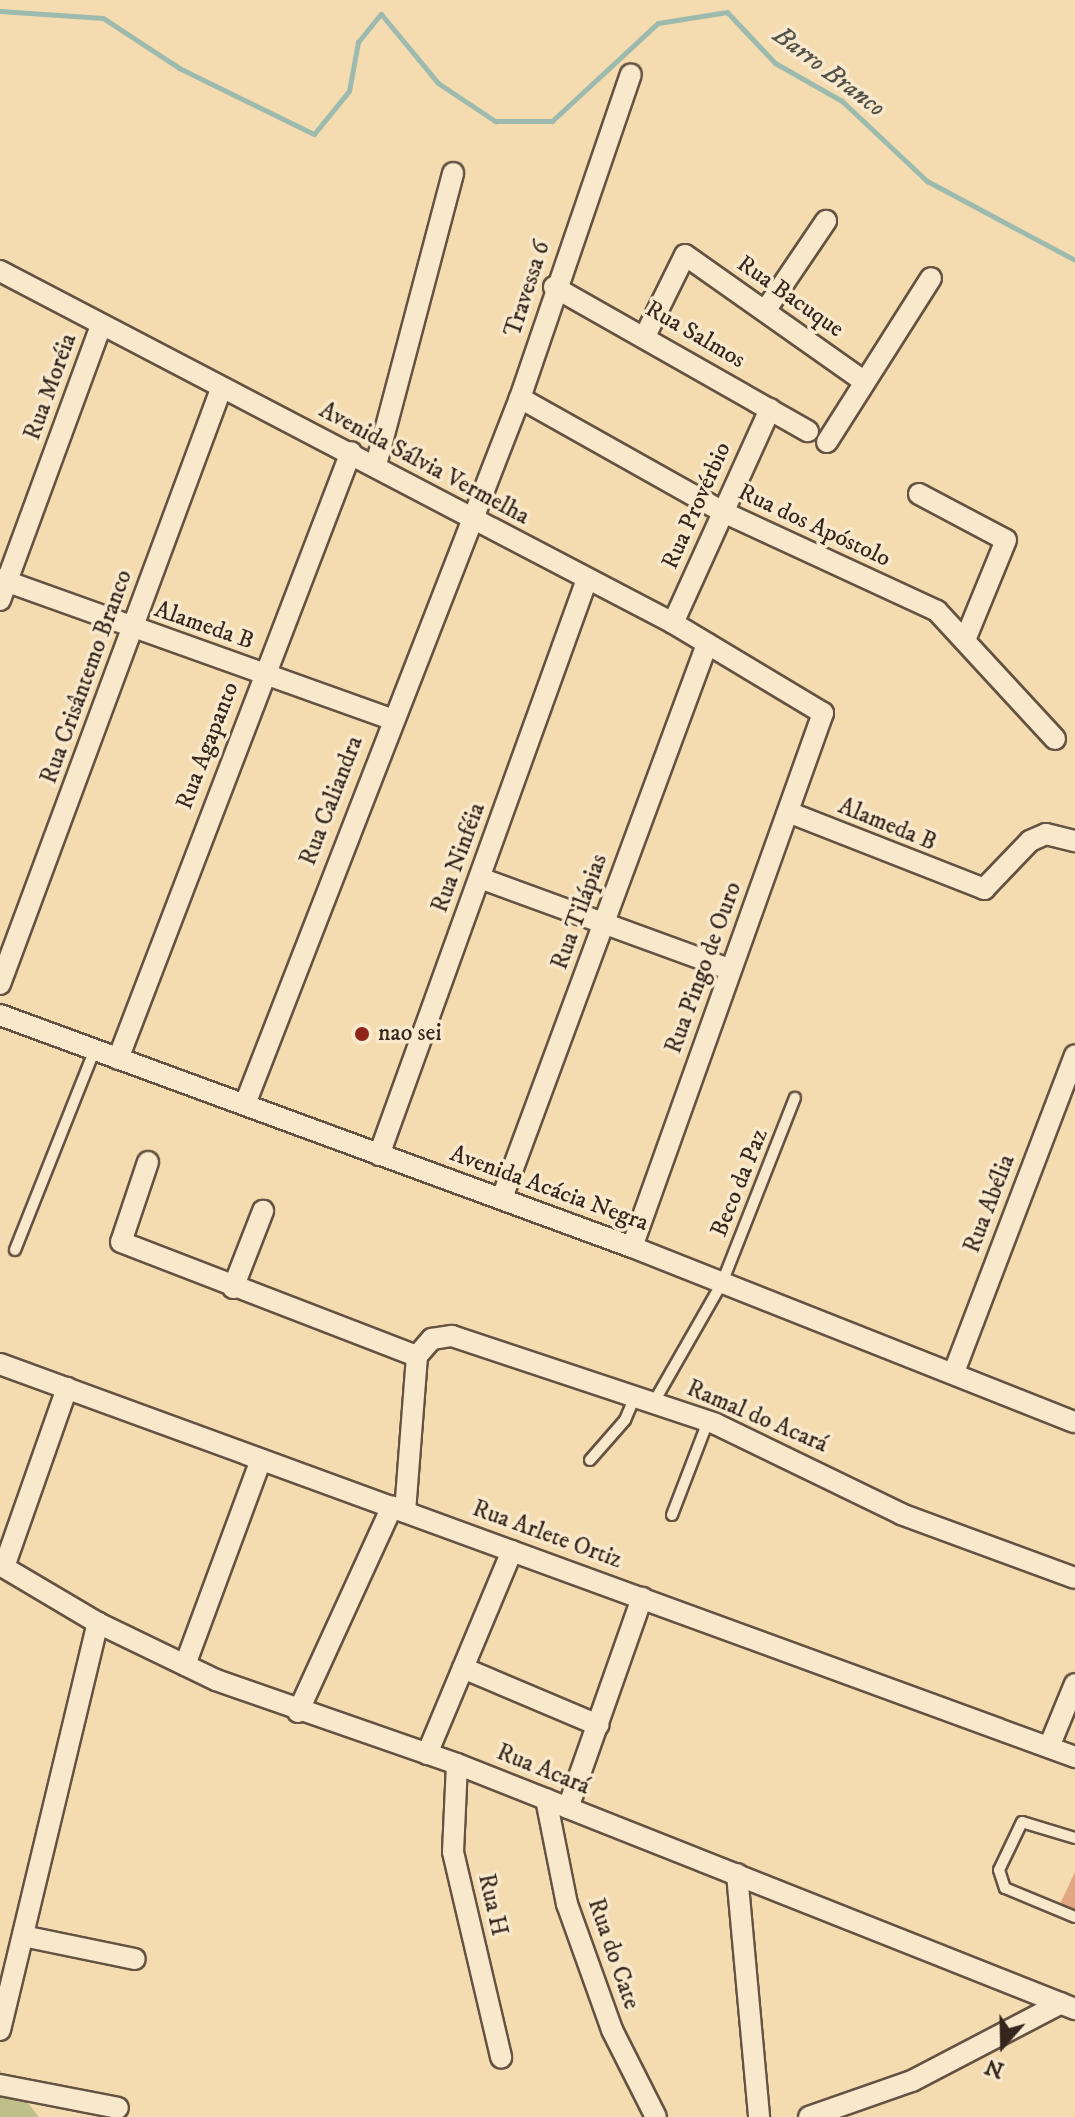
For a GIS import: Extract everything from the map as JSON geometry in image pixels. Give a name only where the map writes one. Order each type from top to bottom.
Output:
[{"type":"street","name":"Travessa 6","points":[[472,518],[520,398],[554,287],[631,74]]},
{"type":"street","points":[[376,465],[453,173]]},
{"type":"street","points":[[765,311],[826,221]]},
{"type":"street","name":"Rua Bacuque","points":[[645,336],[685,255],[865,382]]},
{"type":"street","name":"Avenida Sálvia Vermelha","points":[[0,271],[673,623],[820,708]]},
{"type":"street","points":[[827,442],[931,278]]},
{"type":"street","name":"Rua Salmos","points":[[554,287],[808,431]]},
{"type":"street","name":"Rua Moréia","points":[[2,587],[101,326]]},
{"type":"street","name":"Rua Crisântemo Branco","points":[[0,984],[221,389]]},
{"type":"street","name":"Rua dos Apóstolo","points":[[520,398],[723,512],[937,611],[1055,739]]},
{"type":"street","name":"Rua Provérbio","points":[[673,623],[770,409]]},
{"type":"street","name":"Rua Agapanto","points":[[118,1059],[351,452]]},
{"type":"street","points":[[919,494],[1006,540],[965,640]]},
{"type":"street","name":"Rua Caliandra","points":[[245,1104],[472,518]]},
{"type":"street","name":"Rua Ninféia","points":[[379,1155],[587,579]]},
{"type":"street","name":"Alameda B","points":[[2,587],[392,719]]},
{"type":"street","name":"Rua Tilápias","points":[[502,1198],[707,644]]},
{"type":"street","name":"Rua Pingo de Ouro","points":[[632,1247],[822,722],[820,708]]},
{"type":"street","name":"Alameda B","points":[[788,812],[967,885],[984,889],[1030,841],[1046,834],[1075,841]]},
{"type":"street","points":[[480,878],[731,970]]},
{"type":"street","name":"Avenida Acácia Negra","points":[[0,1015],[632,1247],[1075,1422]]},
{"type":"street","name":"Rua Abélia","points":[[954,1372],[1075,1055]]},
{"type":"street","points":[[148,1162],[121,1242],[233,1288],[417,1356],[398,1510],[298,1712]]},
{"type":"street","points":[[233,1288],[263,1211]]},
{"type":"street","name":"Ramal do Acará","points":[[417,1356],[432,1339],[452,1336],[645,1399],[708,1421],[901,1514],[1075,1578]]},
{"type":"street","name":"Rua Arlete Ortiz","points":[[0,1364],[1075,1757]]},
{"type":"street","points":[[2,1566],[67,1388]]},
{"type":"street","points":[[185,1665],[261,1460]]},
{"type":"street","points":[[427,1754],[512,1551]]},
{"type":"street","name":"Rua Acará","points":[[2,1566],[98,1623],[185,1665],[298,1712],[457,1764],[1068,2006]]},
{"type":"street","points":[[568,1808],[642,1598]]},
{"type":"street","points":[[0,2030],[98,1623]]},
{"type":"street","points":[[463,1668],[598,1725]]},
{"type":"street","points":[[1049,1747],[1075,1684]]},
{"type":"street","name":"Rua H","points":[[457,1764],[453,1852],[501,2057]]},
{"type":"street","name":"Rua do Cate","points":[[546,1799],[567,1904],[612,2030],[656,2117]]},
{"type":"street","points":[[737,1874],[759,2117]]},
{"type":"street","points":[[23,1936],[135,1959]]},
{"type":"street","points":[[809,2117],[912,2081],[1068,2006]]},
{"type":"street","points":[[0,2085],[118,2108]]},
{"type":"lane","points":[[15,1250],[94,1051]]},
{"type":"lane","name":"Beco da Paz","points":[[590,1460],[645,1399],[722,1283],[795,1098]]},
{"type":"lane","points":[[672,1515],[708,1421]]},
{"type":"lane","points":[[1075,1838],[1022,1822],[999,1870],[1005,1888],[1075,1917]]},
{"type":"green space","points":[[0,2070],[28,2103],[39,2117],[0,2117]]},
{"type":"building","points":[[1075,1872],[1075,1911],[1060,1904]]},
{"type":"waterway","name":"Barro Branco","points":[[0,11],[103,18],[179,68],[314,134],[349,91],[358,42],[381,14],[438,83],[495,121],[552,121],[658,23],[727,12],[775,63],[842,101],[927,181],[1075,260]]},
{"type":"place","name":"nao sei","points":[[362,1034]]}]
